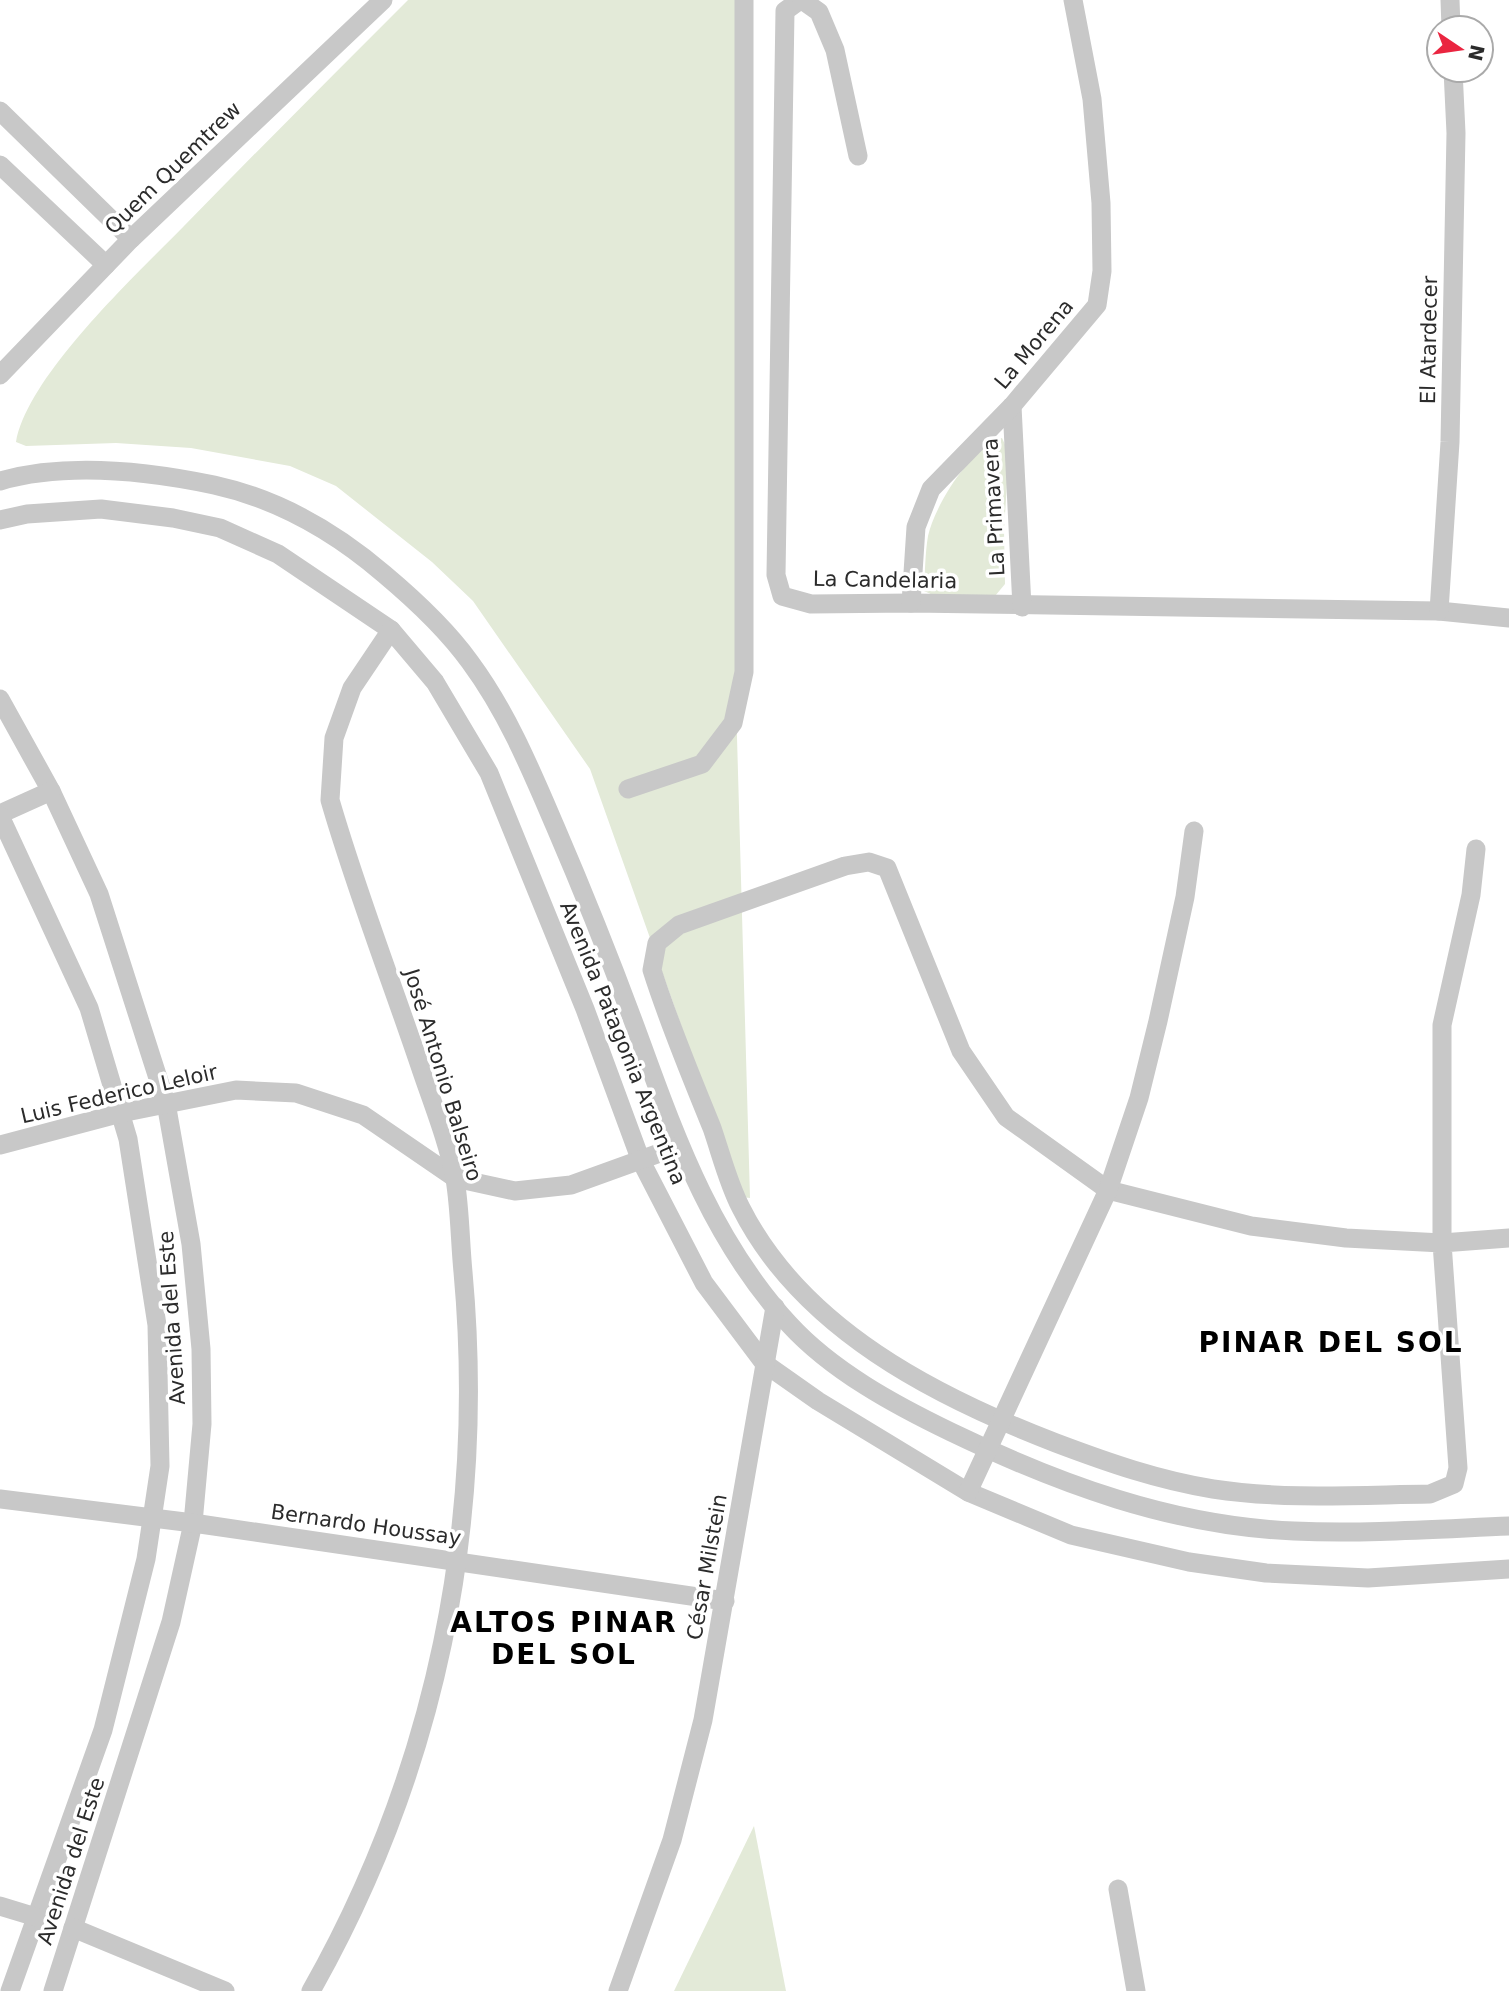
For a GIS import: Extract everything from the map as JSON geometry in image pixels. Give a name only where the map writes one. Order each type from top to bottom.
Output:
[{"type":"street","name":"Quem Quemtrew","points":[[0,375],[131,239],[383,0]]},
{"type":"street","points":[[628,789],[702,764],[733,723],[744,672],[744,0]]},
{"type":"street","name":"La Candelaria","points":[[858,156],[835,50],[819,12],[801,0],[785,10],[776,575],[782,596],[811,604],[911,603],[1022,607],[1439,611],[1509,618]]},
{"type":"street","name":"La Morena","points":[[911,603],[916,527],[931,489],[1012,406],[1097,305],[1101,271],[1101,203],[1092,99],[1073,0]]},
{"type":"street","name":"El Atardecer","points":[[1439,611],[1448,517],[1456,134],[1454,84]]},
{"type":"street","points":[[0,111],[131,239]]},
{"type":"street","points":[[0,164],[106,265]]},
{"type":"street","name":"La Primavera","points":[[1012,406],[1022,607]]},
{"type":"street","name":"Avenida Patagonia Argentina","points":[[0,481],[26,474],[103,472],[178,477],[232,489],[290,509],[357,551],[410,596],[470,662],[523,750],[625,999],[679,1146],[714,1221],[736,1259],[775,1307],[792,1327],[829,1360],[921,1417],[987,1449],[1053,1479],[1133,1505],[1206,1521],[1289,1531],[1372,1532],[1509,1526]]},
{"type":"street","name":"Avenida Patagonia Argentina","points":[[0,520],[27,514],[101,509],[173,518],[220,528],[278,554],[391,630],[435,682],[489,773],[585,1009],[640,1161],[704,1283],[764,1363],[818,1401],[968,1492],[1071,1535],[1189,1562],[1266,1573],[1368,1578],[1509,1569]]},
{"type":"street","name":"José Antonio Balseiro","points":[[311,1991],[338,1944],[393,1816],[430,1696],[458,1562],[469,1466],[468,1327],[455,1178],[330,800],[334,738],[352,688],[391,630]]},
{"type":"street","name":"Avenida del Este","points":[[0,699],[51,791],[100,894],[166,1104],[191,1244],[201,1349],[202,1424],[193,1523],[171,1622],[53,1991]]},
{"type":"street","points":[[0,815],[51,791]]},
{"type":"street","name":"Avenida del Este","points":[[0,815],[89,1008],[121,1113],[157,1325],[160,1466],[146,1559],[103,1730],[10,1991]]},
{"type":"street","points":[[968,1492],[1108,1190],[1139,1098],[1158,1021],[1185,897],[1194,831]]},
{"type":"street","points":[[1476,849],[1471,895],[1442,1025],[1442,1243],[1458,1468],[1454,1483],[1430,1494],[1274,1496],[1214,1489],[1140,1474],[999,1421],[948,1397],[862,1345],[807,1297],[776,1260],[741,1208],[652,970],[657,943],[679,925],[845,866],[869,862],[887,868],[961,1051],[1006,1116],[1108,1190],[1251,1226],[1346,1238],[1442,1243],[1509,1238]]},
{"type":"street","name":"Luis Federico Leloir","points":[[0,1145],[121,1113],[236,1090],[296,1093],[363,1115],[455,1178],[515,1191],[571,1185],[679,1146]]},
{"type":"street","name":"César Milstein","points":[[618,1991],[672,1840],[703,1720],[775,1307]]},
{"type":"street","name":"Bernardo Houssay","points":[[0,1499],[193,1523],[725,1601]]},
{"type":"street","points":[[1118,1889],[1136,1991]]},
{"type":"street","points":[[0,1906],[36,1917]]},
{"type":"street","points":[[73,1928],[225,1991]]},
{"type":"green space","points":[[408,0],[735,0],[735,666],[750,1198],[742,1197],[590,769],[473,601],[432,562],[336,486],[290,466],[191,448],[116,443],[26,446],[16,442],[25,415],[41,387],[86,327]]},
{"type":"green space","points":[[1002,438],[1009,453],[1004,530],[1005,584],[995,596],[942,599],[924,591],[927,543],[932,523],[946,494],[967,465],[978,453]]},
{"type":"green space","points":[[754,1826],[786,1991],[674,1991]]},
{"type":"district","name":"PINAR DEL SOL","points":[[1331,1342]]},
{"type":"district","name":"ALTOS PINAR DEL SOL","points":[[564,1638]]}]
